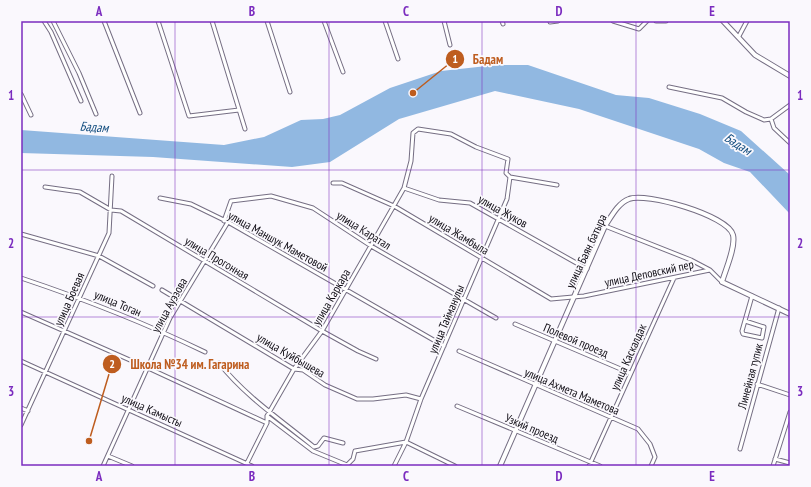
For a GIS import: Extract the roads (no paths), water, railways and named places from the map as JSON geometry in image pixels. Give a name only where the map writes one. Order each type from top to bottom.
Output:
[{"type":"street","points":[[44,21],[51,32],[81,101]]},
{"type":"street","points":[[54,21],[80,72],[96,114]]},
{"type":"street","points":[[104,21],[140,113]]},
{"type":"street","points":[[158,21],[189,116],[239,110]]},
{"type":"street","points":[[212,21],[245,129]]},
{"type":"street","points":[[267,21],[290,92]]},
{"type":"street","points":[[324,21],[342,72]]},
{"type":"street","points":[[385,21],[398,59]]},
{"type":"street","points":[[444,21],[450,45]]},
{"type":"street","points":[[550,22],[558,21]]},
{"type":"street","points":[[613,21],[639,29],[647,21]]},
{"type":"street","points":[[656,21],[666,21]]},
{"type":"street","points":[[723,21],[739,36],[755,55],[790,76]]},
{"type":"street","points":[[739,36],[747,21]]},
{"type":"street","points":[[669,87],[722,98],[758,119],[771,119],[790,105]]},
{"type":"street","points":[[21,94],[31,115]]},
{"type":"street","points":[[771,119],[774,128],[790,143]]},
{"type":"street","name":"улица Тайманулы","points":[[394,466],[406,442],[421,399],[507,199],[510,177],[506,173],[508,159],[474,146],[451,134],[418,129],[413,133]]},
{"type":"street","name":"улица Каркара","points":[[247,463],[270,412],[294,369],[322,331],[404,188],[411,161],[413,133]]},
{"type":"street","name":"улица Боевая","points":[[21,425],[109,233],[112,176]]},
{"type":"street","points":[[510,177],[557,185]]},
{"type":"street","name":"улица Жамбыла","points":[[333,183],[342,183],[394,206],[551,299],[576,296]]},
{"type":"street","name":"улица Прогонная","points":[[45,187],[80,192],[111,210],[121,211],[322,331],[376,359]]},
{"type":"street","name":"улица Жуков","points":[[404,188],[439,200],[470,204],[498,218],[587,269]]},
{"type":"street","name":"улица Каратал","points":[[226,222],[231,201],[271,196],[313,208],[371,246],[496,318]]},
{"type":"street","name":"улица Баян батыра","points":[[500,466],[606,226],[618,207],[627,199],[638,196],[698,211],[714,218],[729,228],[733,235],[734,244],[722,282]]},
{"type":"street","name":"улица Маншук Маметовой","points":[[160,198],[191,204],[226,222],[444,346]]},
{"type":"street","name":"улица Ауэзова","points":[[103,466],[130,410],[164,332],[226,222]]},
{"type":"street","points":[[606,226],[691,260],[710,270]]},
{"type":"street","points":[[21,234],[99,256],[153,286]]},
{"type":"street","name":"улица Деповский пер","points":[[576,296],[710,270],[722,282]]},
{"type":"street","name":"улица Тоган","points":[[21,278],[80,297],[164,332],[205,352]]},
{"type":"street","name":"улица Каскалдак","points":[[589,466],[674,278]]},
{"type":"street","points":[[722,282],[790,314]]},
{"type":"street","name":"улица Куйбышева","points":[[162,290],[294,369],[303,370],[325,385],[357,399],[373,399],[406,395],[421,399]]},
{"type":"street","points":[[745,321],[764,327],[762,338],[744,334],[742,331],[752,296]]},
{"type":"street","name":"Линейная тупик","points":[[740,449],[779,308]]},
{"type":"street","points":[[21,312],[148,368],[266,423]]},
{"type":"street","name":"Полевой проезд","points":[[515,324],[630,373]]},
{"type":"street","name":"улица Ахмета Маметова","points":[[459,351],[536,386],[638,429],[650,444],[655,457],[651,466]]},
{"type":"street","name":"улица Камысты","points":[[21,361],[252,466]]},
{"type":"street","points":[[219,363],[231,378],[270,412],[314,447],[318,446],[324,438],[343,443]]},
{"type":"street","points":[[757,384],[790,395]]},
{"type":"street","name":"Узкий проезд","points":[[457,406],[515,432],[600,466]]},
{"type":"street","points":[[21,408],[28,411]]},
{"type":"street","points":[[773,466],[790,412]]},
{"type":"street","points":[[268,416],[313,451],[348,465],[353,459],[355,451],[406,442],[455,466]]},
{"type":"street","points":[[108,456],[132,466]]},
{"type":"street","points":[[775,459],[790,463]]},
{"type":"water","points":[[496,65],[528,65],[616,95],[649,98],[700,114],[741,131],[790,175],[790,214],[750,172],[724,163],[699,149],[579,109],[495,91],[399,119],[330,162],[292,167],[153,157],[21,153],[21,130],[224,145],[264,137],[301,120],[323,119],[340,115],[390,88],[441,71]]},
{"type":"place","name":"Бадам","points":[[413,93]]},
{"type":"place","name":"Школа №34 им. Гагарина","points":[[89,441]]}]
